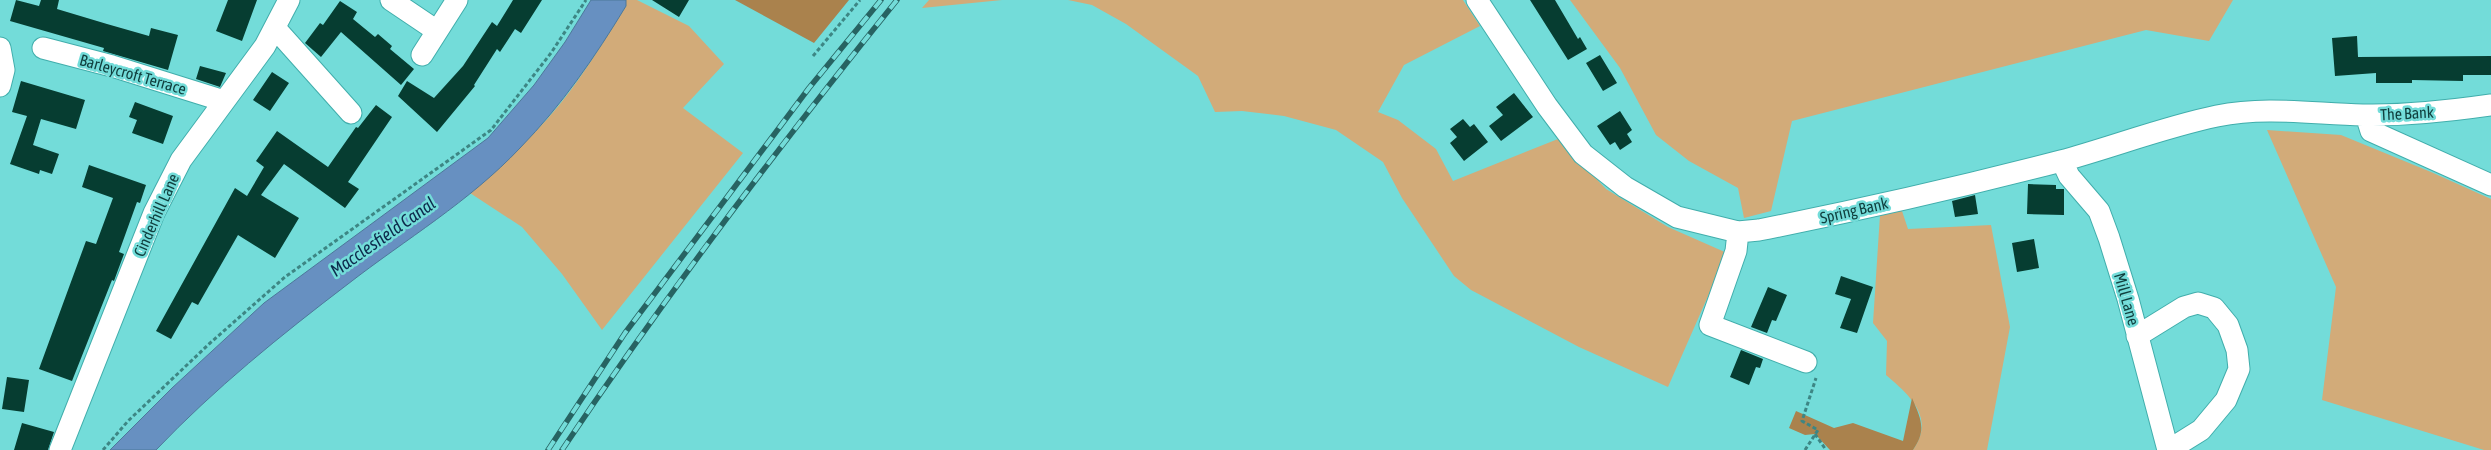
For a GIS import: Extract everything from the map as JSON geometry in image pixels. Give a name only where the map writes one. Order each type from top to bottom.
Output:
[{"type":"street","name":"Cinderhill Lane","points":[[60,450],[154,213],[181,160],[265,46],[289,0]]},
{"type":"street","points":[[390,0],[437,31]]},
{"type":"street","points":[[422,55],[457,0]]},
{"type":"street","name":"Spring Bank","points":[[1477,0],[1546,106],[1583,154],[1625,187],[1677,217],[1738,232],[1759,230],[1832,216],[2062,160],[2216,116],[2253,111],[2285,110],[2323,114]]},
{"type":"street","points":[[275,28],[351,113]]},
{"type":"street","points":[[0,48],[4,70],[0,86]]},
{"type":"street","name":"Barleycroft Terrace","points":[[42,48],[112,66],[224,101]]},
{"type":"street","name":"The Bank","points":[[2323,114],[2433,113],[2491,105]]},
{"type":"street","points":[[2366,115],[2371,131],[2491,185]]},
{"type":"street","name":"Mill Lane","points":[[2062,160],[2068,176],[2099,211],[2128,299],[2168,450]]},
{"type":"street","points":[[1738,232],[1736,251],[1710,325],[1806,362]]},
{"type":"street","points":[[2137,336],[2184,307],[2198,303],[2214,308],[2228,325],[2237,350],[2238,369],[2226,400],[2201,430],[2168,450]]},
{"type":"path","points":[[102,450],[128,421],[202,350],[285,277],[491,130],[552,54],[586,0]]},
{"type":"path","points":[[813,56],[860,0]]},
{"type":"path","points":[[1805,450],[1818,430],[1802,421],[1817,374],[1806,362]]},
{"type":"path","points":[[1815,434],[1826,450]]},
{"type":"shaded area","points":[[626,0],[637,0],[689,26],[724,64],[683,108],[743,153],[602,330],[562,274],[522,227],[470,193],[528,139],[560,104],[578,80],[626,6]]},
{"type":"shaded area","points":[[735,0],[849,0],[814,43]]},
{"type":"shaded area","points":[[929,0],[1002,0],[922,8]]},
{"type":"shaded area","points":[[1068,0],[1463,0],[1480,26],[1404,65],[1378,112],[1398,120],[1436,149],[1453,181],[1558,139],[1606,189],[1668,227],[1727,253],[1668,387],[1579,347],[1471,290],[1454,276],[1402,198],[1383,162],[1336,130],[1284,116],[1242,111],[1215,112],[1198,76],[1126,24],[1092,5]]},
{"type":"shaded area","points":[[1570,0],[2233,0],[2209,41],[2146,30],[1792,121],[1771,211],[1744,218],[1738,188],[1689,161],[1656,135],[1620,68]]},
{"type":"shaded area","points":[[2267,130],[2341,135],[2491,199],[2491,450],[2484,450],[2322,400],[2336,287]]},
{"type":"shaded area","points":[[1901,208],[1908,229],[1991,225],[2010,327],[1987,450],[1913,450],[1922,427],[1921,417],[1911,399],[1886,375],[1887,341],[1873,323],[1880,215]]},
{"type":"shaded area","points":[[1912,398],[1921,424],[1920,436],[1913,450],[1830,450],[1815,434],[1805,435],[1789,428],[1796,411],[1834,428],[1853,423],[1903,441]]},
{"type":"water","name":"Macclesfield Canal","points":[[591,0],[626,0],[626,6],[564,98],[535,132],[500,168],[458,203],[348,284],[273,343],[225,384],[156,450],[110,450],[172,388],[264,303],[488,138],[534,85],[565,42]]},
{"type":"building","points":[[16,0],[39,6],[41,0],[59,0],[57,9],[107,24],[149,36],[151,28],[178,35],[168,70],[103,51],[104,48],[10,21]]},
{"type":"building","points":[[228,0],[257,0],[242,41],[216,31]]},
{"type":"building","points":[[513,0],[542,0],[521,33],[515,29],[500,52],[497,49],[475,86],[437,132],[398,96],[407,81],[434,98],[463,66],[492,22],[497,26]]},
{"type":"building","points":[[652,0],[689,0],[679,17]]},
{"type":"building","points":[[1530,0],[1555,0],[1578,39],[1580,37],[1587,49],[1568,60]]},
{"type":"building","points":[[340,1],[357,12],[353,19],[375,37],[378,34],[392,46],[390,49],[414,69],[401,85],[341,32],[321,57],[305,43],[320,23],[323,25]]},
{"type":"building","points":[[2357,36],[2358,57],[2491,56],[2491,75],[2463,75],[2463,81],[2412,80],[2412,83],[2376,83],[2376,73],[2335,76],[2332,38]]},
{"type":"building","points":[[1600,55],[1617,83],[1603,91],[1586,63]]},
{"type":"building","points":[[200,66],[226,73],[220,87],[196,79]]},
{"type":"building","points":[[272,72],[289,83],[270,111],[253,100]]},
{"type":"building","points":[[21,81],[85,100],[76,129],[41,119],[33,145],[59,154],[52,174],[40,170],[39,174],[10,164],[27,116],[12,112]]},
{"type":"building","points":[[1514,93],[1533,117],[1501,141],[1489,126],[1503,115],[1496,107]]},
{"type":"building","points":[[135,102],[173,116],[163,144],[132,133],[137,120],[129,117]]},
{"type":"building","points":[[376,105],[392,117],[348,182],[359,189],[345,208],[284,164],[261,195],[299,218],[275,258],[238,235],[198,305],[192,302],[171,339],[156,331],[235,188],[247,196],[264,167],[256,161],[277,131],[328,167],[356,127],[358,128]]},
{"type":"building","points":[[1620,111],[1632,130],[1627,134],[1632,142],[1620,150],[1615,142],[1610,145],[1597,126]]},
{"type":"building","points":[[1463,119],[1470,127],[1474,124],[1488,142],[1464,161],[1450,143],[1457,137],[1450,129]]},
{"type":"building","points":[[89,165],[146,185],[140,203],[137,202],[119,252],[124,254],[114,281],[112,280],[72,381],[39,369],[86,241],[96,244],[113,198],[82,187]]},
{"type":"building","points":[[2028,184],[2056,185],[2056,189],[2064,189],[2064,215],[2027,214]]},
{"type":"building","points":[[1975,195],[1978,214],[1955,217],[1952,201]]},
{"type":"building","points":[[2034,239],[2039,268],[2017,272],[2012,243]]},
{"type":"building","points":[[1841,276],[1873,287],[1857,333],[1840,328],[1851,299],[1835,294]]},
{"type":"building","points":[[1768,287],[1787,295],[1776,321],[1772,320],[1767,333],[1751,327]]},
{"type":"building","points":[[1741,350],[1763,359],[1760,368],[1756,367],[1749,385],[1730,377]]},
{"type":"building","points":[[7,377],[29,380],[24,412],[2,409]]},
{"type":"building","points":[[22,423],[54,432],[48,450],[14,450]]},
{"type":"railway","points":[[548,450],[625,333],[809,88],[881,0]]},
{"type":"railway","points":[[562,450],[601,392],[724,222],[897,0]]}]
